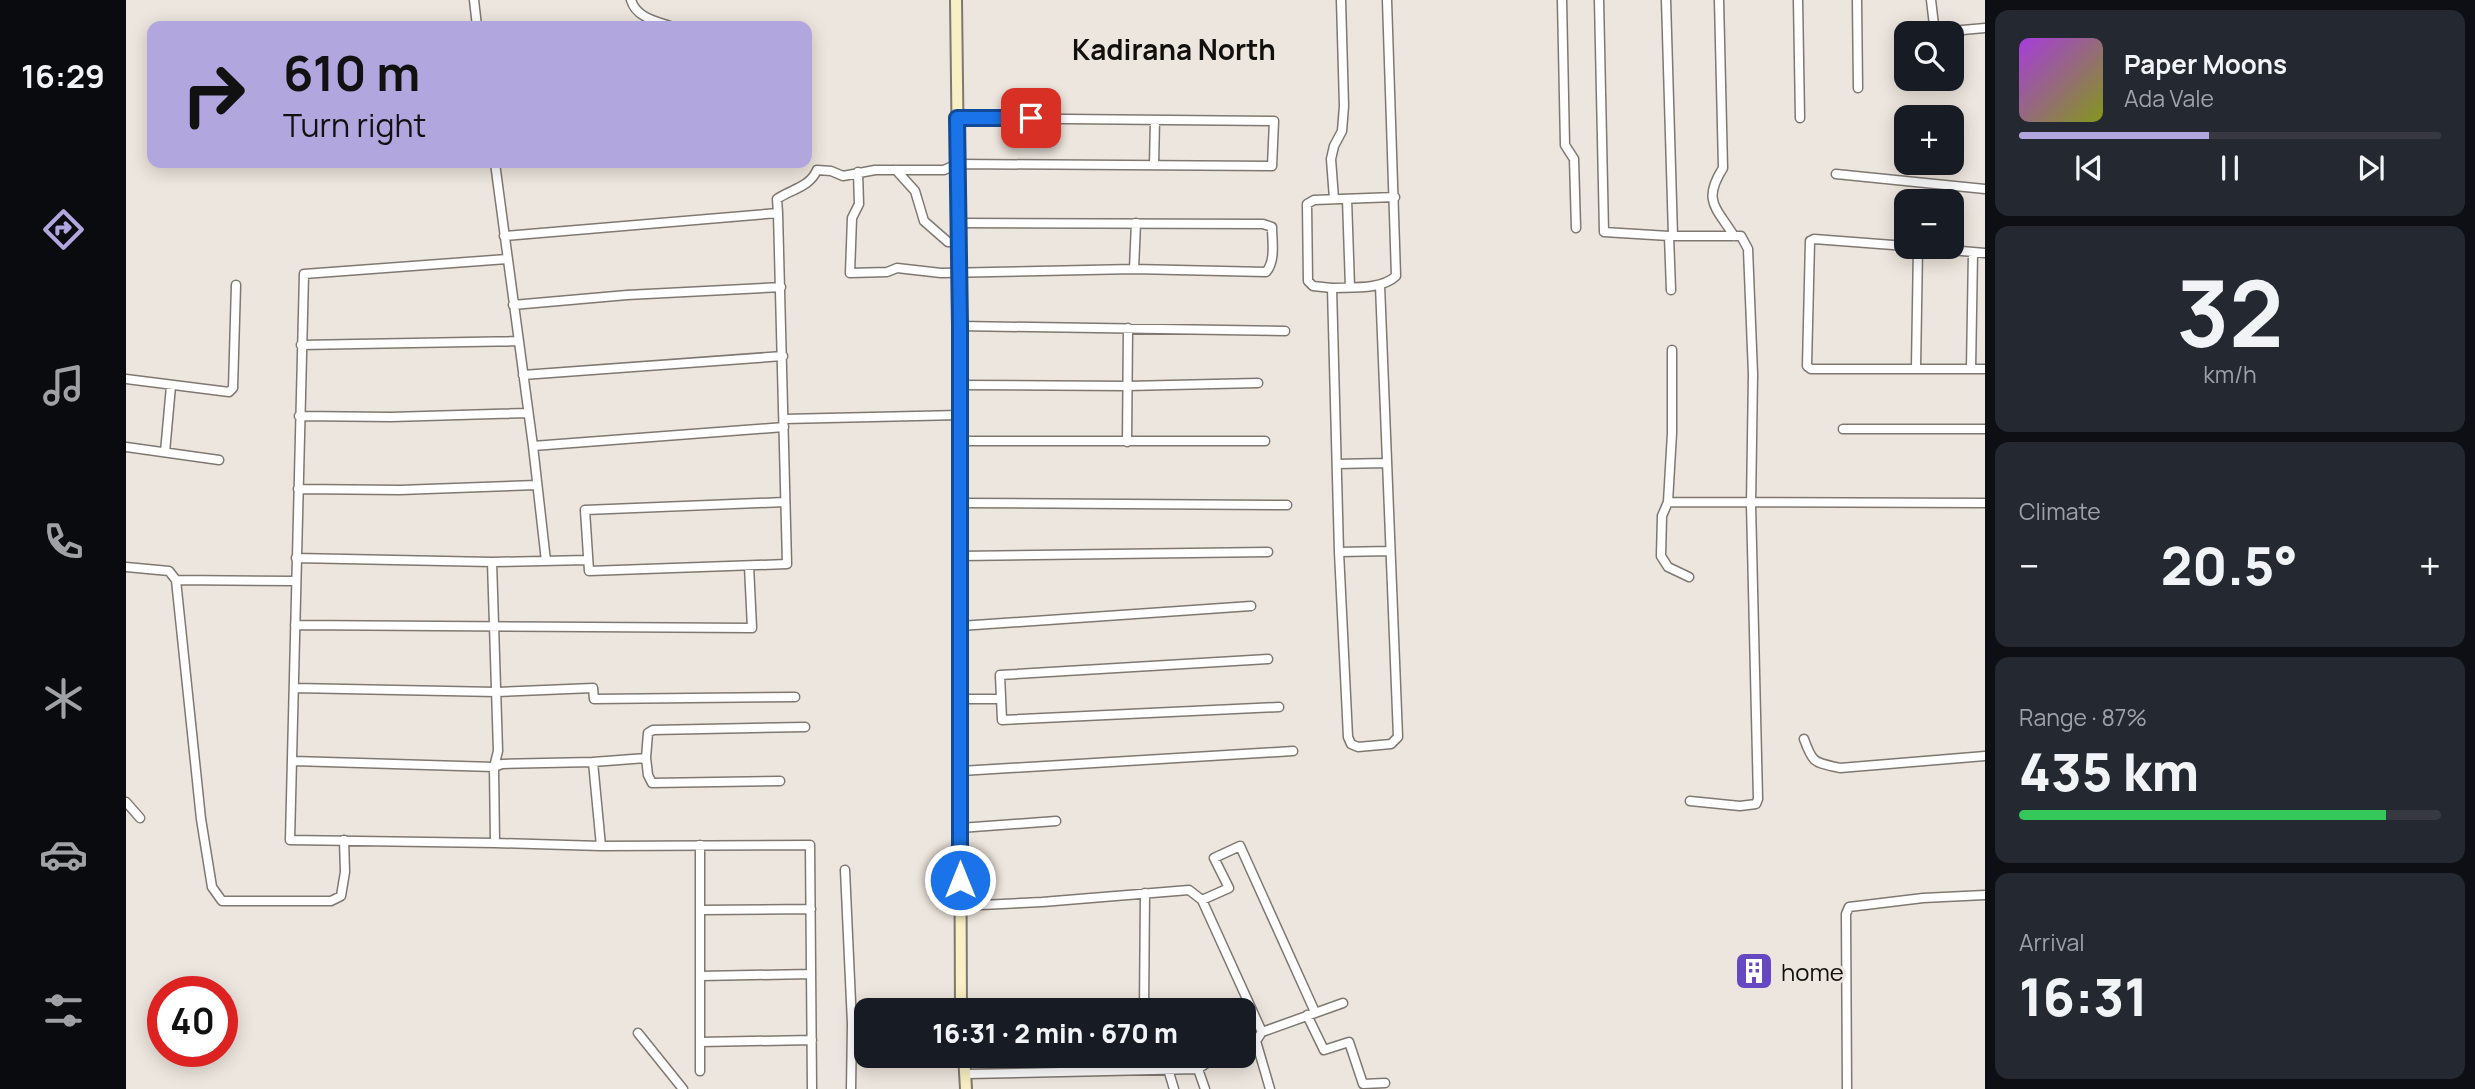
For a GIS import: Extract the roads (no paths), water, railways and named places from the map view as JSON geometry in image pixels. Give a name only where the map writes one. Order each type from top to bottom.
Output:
[{"type":"street","points":[[474,0],[476,21]]},
{"type":"street","points":[[631,0],[632,5],[644,16],[657,21]]},
{"type":"street","points":[[956,0],[960,326],[961,998]]},
{"type":"street","points":[[1334,199],[1331,159],[1334,145],[1342,131],[1344,106],[1341,0]]},
{"type":"street","points":[[1387,0],[1395,197],[1396,276],[1389,283],[1380,285],[1350,288],[1312,286],[1308,281],[1309,202],[1395,197]]},
{"type":"street","points":[[1562,0],[1565,145],[1574,159],[1576,228]]},
{"type":"street","points":[[1600,0],[1604,232],[1741,236],[1748,249],[1753,374],[1751,504],[1758,799],[1756,804],[1740,806],[1690,801]]},
{"type":"street","points":[[1666,0],[1671,290]]},
{"type":"street","points":[[1719,0],[1723,168],[1713,183],[1711,195],[1717,211],[1734,236]]},
{"type":"street","points":[[1798,0],[1800,118]]},
{"type":"street","points":[[1857,0],[1858,88]]},
{"type":"street","points":[[1931,0],[1934,25],[1940,32],[1985,28]]},
{"type":"street","points":[[785,502],[585,510],[589,571],[787,564],[777,199],[788,191],[803,187],[814,177],[817,170],[831,171],[843,176],[858,172],[944,170],[957,164],[1272,166],[1274,121],[957,118]]},
{"type":"street","points":[[1154,165],[1155,120]]},
{"type":"street","points":[[496,168],[546,561]]},
{"type":"street","points":[[896,170],[915,191],[924,220],[948,242],[958,242]]},
{"type":"street","points":[[858,172],[859,204],[852,218],[850,273],[887,272],[897,268],[942,273],[1134,270],[1266,272],[1270,267],[1272,227],[1268,225],[959,223]]},
{"type":"street","points":[[1836,173],[1985,189]]},
{"type":"street","points":[[1347,199],[1350,288]]},
{"type":"street","points":[[504,236],[778,213]]},
{"type":"street","points":[[1134,270],[1136,223]]},
{"type":"street","points":[[1894,245],[1814,239],[1810,242],[1807,366],[1811,369],[1985,369]]},
{"type":"street","points":[[1964,251],[1985,253]]},
{"type":"street","points":[[1971,369],[1973,252]]},
{"type":"street","points":[[507,259],[304,274],[290,840],[601,846],[810,845],[812,1089]]},
{"type":"street","points":[[1916,368],[1917,259]]},
{"type":"street","points":[[126,379],[229,392],[233,388],[236,285]]},
{"type":"street","points":[[1332,288],[1339,552],[1348,737],[1350,744],[1359,747],[1391,744],[1398,737],[1380,285]]},
{"type":"street","points":[[513,304],[781,287]]},
{"type":"street","points":[[960,326],[1285,331]]},
{"type":"street","points":[[1127,442],[1128,328]]},
{"type":"street","points":[[301,345],[517,341]]},
{"type":"street","points":[[1672,350],[1672,433],[1668,502],[1662,516],[1661,556],[1668,567],[1689,577]]},
{"type":"street","points":[[523,375],[783,356]]},
{"type":"street","points":[[959,385],[1127,386],[1258,383]]},
{"type":"street","points":[[165,452],[171,386]]},
{"type":"street","points":[[299,416],[391,417],[528,413]]},
{"type":"street","points":[[533,446],[784,423],[960,415]]},
{"type":"street","points":[[1843,429],[1985,429]]},
{"type":"street","points":[[959,441],[1265,441]]},
{"type":"street","points":[[126,447],[219,460]]},
{"type":"street","points":[[1338,464],[1386,463]]},
{"type":"street","points":[[298,489],[400,490],[537,485]]},
{"type":"street","points":[[1668,502],[1985,503]]},
{"type":"street","points":[[959,503],[1287,505]]},
{"type":"street","points":[[1339,552],[1390,551]]},
{"type":"street","points":[[959,556],[1268,552]]},
{"type":"street","points":[[296,558],[492,562],[588,560]]},
{"type":"street","points":[[492,562],[498,751],[495,767],[495,843]]},
{"type":"street","points":[[295,625],[752,628],[749,566]]},
{"type":"street","points":[[126,567],[169,571],[176,580],[201,820],[212,887],[222,901],[331,901],[341,896],[345,872],[344,840]]},
{"type":"street","points":[[176,580],[295,582]]},
{"type":"street","points":[[960,626],[1251,606]]},
{"type":"street","points":[[1268,659],[1000,675],[1002,719],[1279,707]]},
{"type":"street","points":[[295,688],[497,692],[593,688],[594,699],[795,697]]},
{"type":"street","points":[[959,699],[1001,699]]},
{"type":"street","points":[[780,781],[652,783],[646,758],[648,733],[653,730],[805,727]]},
{"type":"street","points":[[1804,739],[1810,757],[1817,763],[1840,768],[1985,755]]},
{"type":"street","points":[[961,771],[1293,751]]},
{"type":"street","points":[[293,761],[495,767],[502,764],[646,758]]},
{"type":"street","points":[[593,762],[601,846]]},
{"type":"street","points":[[126,802],[140,818]]},
{"type":"street","points":[[960,828],[1056,821]]},
{"type":"street","points":[[700,845],[700,1071]]},
{"type":"street","points":[[1202,900],[1229,888],[1214,858],[1240,846],[1324,1050],[1349,1042],[1363,1084],[1385,1083]]},
{"type":"street","points":[[845,870],[852,1024],[851,1089]]},
{"type":"street","points":[[960,906],[1189,890],[1202,900],[1262,1032]]},
{"type":"street","points":[[1144,998],[1145,893]]},
{"type":"street","points":[[1847,1089],[1846,914],[1850,907],[1923,898],[1985,895]]},
{"type":"street","points":[[701,910],[811,909]]},
{"type":"street","points":[[700,976],[811,974]]},
{"type":"street","points":[[1270,1089],[1256,1041],[1262,1032],[1343,1003]]},
{"type":"street","points":[[638,1033],[683,1089]]},
{"type":"street","points":[[700,1042],[812,1040]]},
{"type":"street","points":[[965,1068],[966,1089]]},
{"type":"street","points":[[1168,1069],[1174,1089]]},
{"type":"street","points":[[966,1074],[1198,1069],[1205,1089]]},
{"type":"place","name":"home","points":[[1754,971]]},
{"type":"district","name":"Kadirana North","points":[[1174,49]]}]
